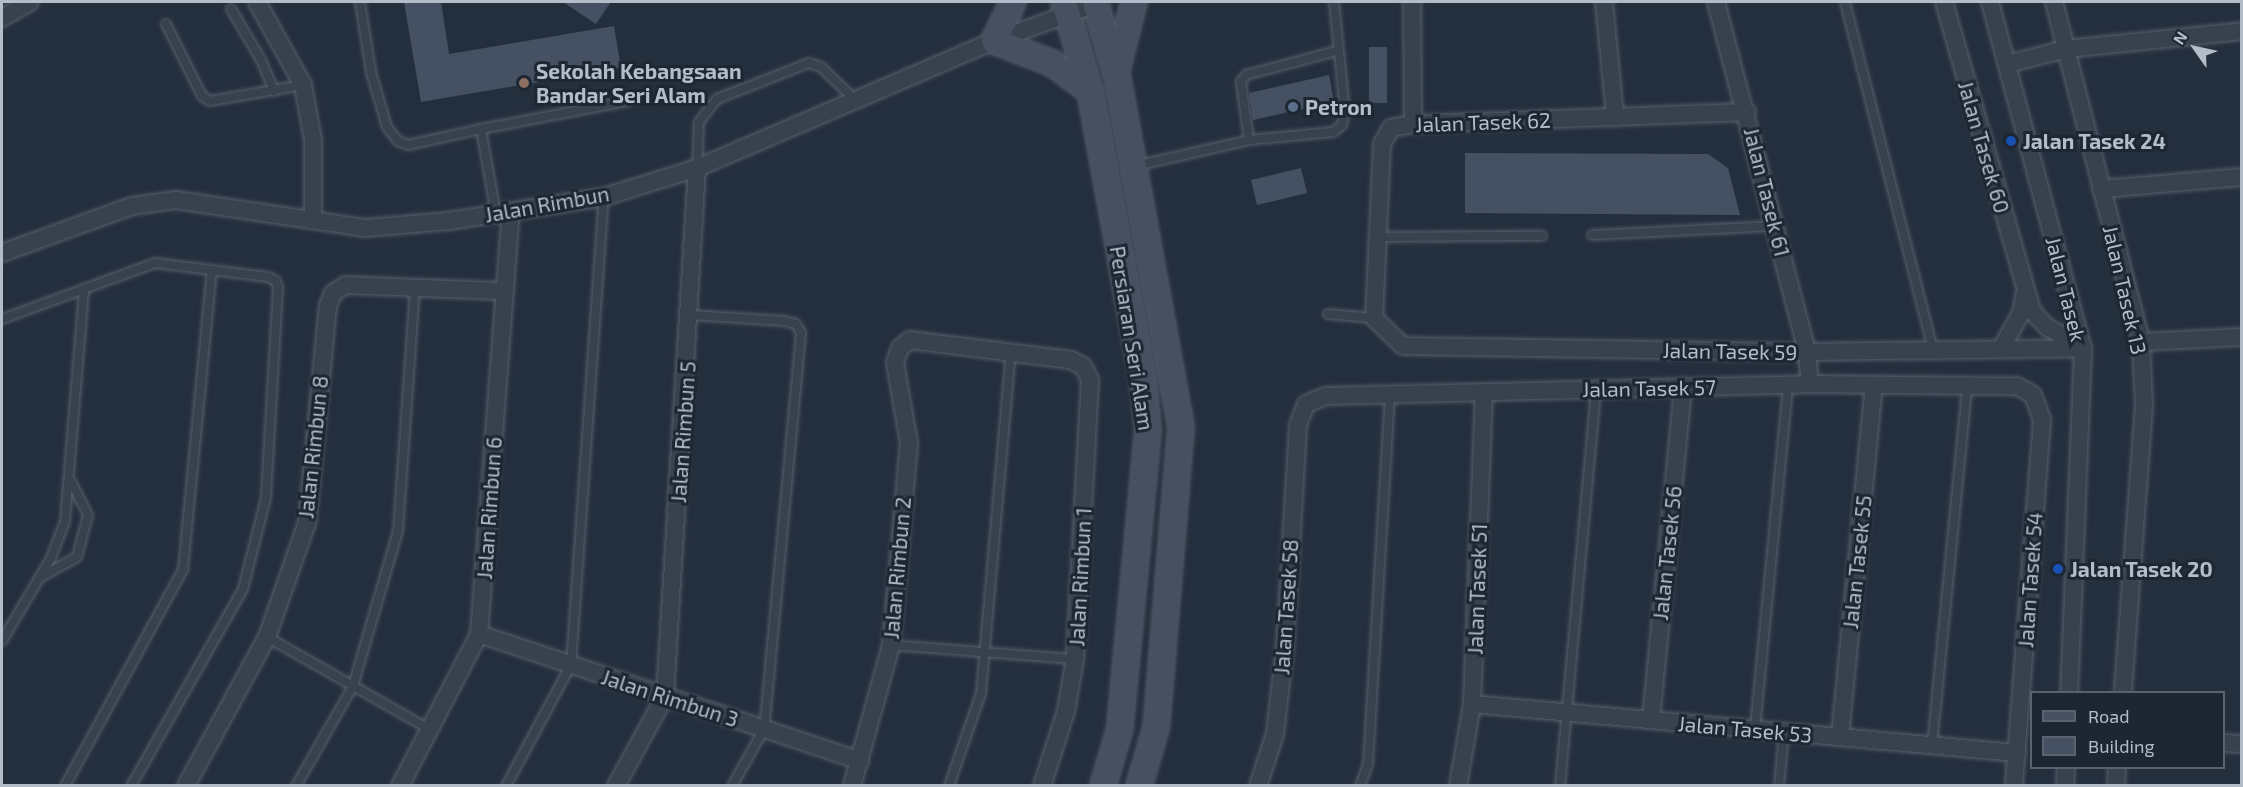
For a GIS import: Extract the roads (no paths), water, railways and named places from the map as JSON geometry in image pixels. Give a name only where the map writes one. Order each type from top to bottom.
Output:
[{"type":"main road","points":[[1013,2],[994,41],[1052,63],[1090,91]]},
{"type":"main road","name":"Persiaran Seri Alam","points":[[1097,2],[1116,75],[1134,166],[1181,427],[1156,728],[1139,786]]},
{"type":"main road","points":[[1116,75],[1134,2]]},
{"type":"main road","name":"Persiaran Seri Alam","points":[[1066,6],[1090,91],[1143,379],[1148,430],[1120,728],[1103,786]]},
{"type":"street","points":[[2,18],[30,2]]},
{"type":"street","points":[[257,2],[303,85],[313,140],[313,220]]},
{"type":"street","points":[[1066,6],[1097,2]]},
{"type":"street","points":[[1412,2],[1413,124]]},
{"type":"street","points":[[1604,2],[1615,117]]},
{"type":"street","name":"Jalan Tasek 61","points":[[1716,2],[1747,112],[1807,352],[1810,384]]},
{"type":"street","name":"Jalan Tasek 60","points":[[1944,2],[2032,311],[2047,327],[2083,348]]},
{"type":"street","name":"Jalan Tasek","points":[[1990,2],[2083,348],[2069,691]]},
{"type":"street","name":"Jalan Tasek 13","points":[[2054,2],[2141,342],[2144,405],[2123,691]]},
{"type":"street","name":"Jalan Rimbun","points":[[2,254],[132,206],[176,200],[366,228],[504,213],[604,197],[697,168],[994,41],[1066,6]]},
{"type":"street","points":[[2007,64],[2066,49],[2241,31]]},
{"type":"street","name":"Jalan Tasek 62","points":[[1378,324],[1382,144],[1391,128],[1413,124],[1747,112]]},
{"type":"street","name":"Jalan Rimbun 5","points":[[665,696],[691,315],[697,168]]},
{"type":"street","points":[[2101,189],[2241,177]]},
{"type":"street","name":"Jalan Rimbun 6","points":[[400,786],[479,634],[505,291],[504,213]]},
{"type":"street","name":"Jalan Rimbun 8","points":[[186,786],[267,637],[307,523],[328,306],[333,293],[346,285],[505,291]]},
{"type":"street","points":[[2001,349],[2021,313],[2025,292]]},
{"type":"street","name":"Jalan Tasek 59","points":[[1378,324],[1403,346],[1807,352],[2083,348]]},
{"type":"street","points":[[2141,342],[2241,337]]},
{"type":"street","name":"Jalan Rimbun 2","points":[[852,786],[891,645],[909,444],[895,362],[900,348],[910,340],[1011,352]]},
{"type":"street","name":"Jalan Rimbun 1","points":[[1011,352],[1071,360],[1083,366],[1090,380],[1076,659],[1066,711],[1042,786]]},
{"type":"street","name":"Jalan Tasek 57","points":[[1298,425],[1306,404],[1326,396],[1810,384],[2017,386]]},
{"type":"street","name":"Jalan Tasek 55","points":[[1840,737],[1874,386]]},
{"type":"street","name":"Jalan Tasek 54","points":[[2014,786],[2042,420],[2033,395],[2017,386]]},
{"type":"street","name":"Jalan Tasek 56","points":[[1651,720],[1683,387]]},
{"type":"street","name":"Jalan Tasek 51","points":[[1458,786],[1473,704],[1484,392]]},
{"type":"street","name":"Jalan Tasek 58","points":[[1258,786],[1275,734],[1283,657],[1298,425]]},
{"type":"street","name":"Jalan Rimbun 3","points":[[479,634],[860,761]]},
{"type":"street","points":[[616,786],[665,696]]},
{"type":"street","name":"Jalan Tasek 53","points":[[1473,704],[2017,753]]},
{"type":"street","points":[[2225,743],[2241,744]]},
{"type":"street","points":[[2065,786],[2066,769]]},
{"type":"street","points":[[2116,786],[2117,769]]},
{"type":"lane","points":[[360,2],[370,72],[387,128],[398,141],[408,145],[628,101]]},
{"type":"lane","points":[[1134,166],[1249,140],[1333,132],[1341,125],[1345,112],[1337,51],[1334,2]]},
{"type":"lane","points":[[1845,2],[1933,350]]},
{"type":"lane","points":[[231,9],[261,60],[273,91]]},
{"type":"lane","points":[[166,24],[202,96],[210,101],[303,85]]},
{"type":"lane","points":[[1249,140],[1241,82],[1246,75],[1337,51]]},
{"type":"lane","points":[[697,168],[699,122],[705,110],[727,95],[810,63],[821,67],[855,100]]},
{"type":"lane","points":[[481,129],[504,213]]},
{"type":"lane","points":[[506,786],[571,665],[604,197]]},
{"type":"lane","points":[[1592,235],[1775,226]]},
{"type":"lane","points":[[1380,237],[1542,236]]},
{"type":"lane","points":[[2,319],[155,263],[268,277],[276,281],[278,288],[266,498],[243,588],[131,786]]},
{"type":"lane","points":[[65,786],[183,570],[212,270]]},
{"type":"lane","points":[[296,786],[353,686],[398,531],[415,288]]},
{"type":"lane","points":[[2,641],[61,539],[70,479],[84,289]]},
{"type":"lane","points":[[1328,314],[1378,324]]},
{"type":"lane","points":[[691,315],[784,321],[796,324],[801,333],[764,729],[732,786]]},
{"type":"lane","points":[[949,786],[981,693],[1011,352]]},
{"type":"lane","points":[[1755,729],[1788,385]]},
{"type":"lane","points":[[1932,746],[1967,386]]},
{"type":"lane","points":[[1560,786],[1596,390]]},
{"type":"lane","points":[[1360,786],[1368,764],[1390,394]]},
{"type":"lane","points":[[39,578],[77,557],[88,514],[70,479]]},
{"type":"lane","points":[[267,637],[431,730]]},
{"type":"lane","points":[[891,645],[1076,659]]},
{"type":"lane","points":[[1779,786],[1784,732]]},
{"type":"place","name":"Sekolah Kebangsaan Bandar Seri Alam","points":[[524,83]]},
{"type":"place","name":"Petron","points":[[1293,107]]},
{"type":"place","name":"Jalan Tasek 24","points":[[2011,141]]},
{"type":"place","name":"Jalan Tasek 20","points":[[2058,569]]}]
